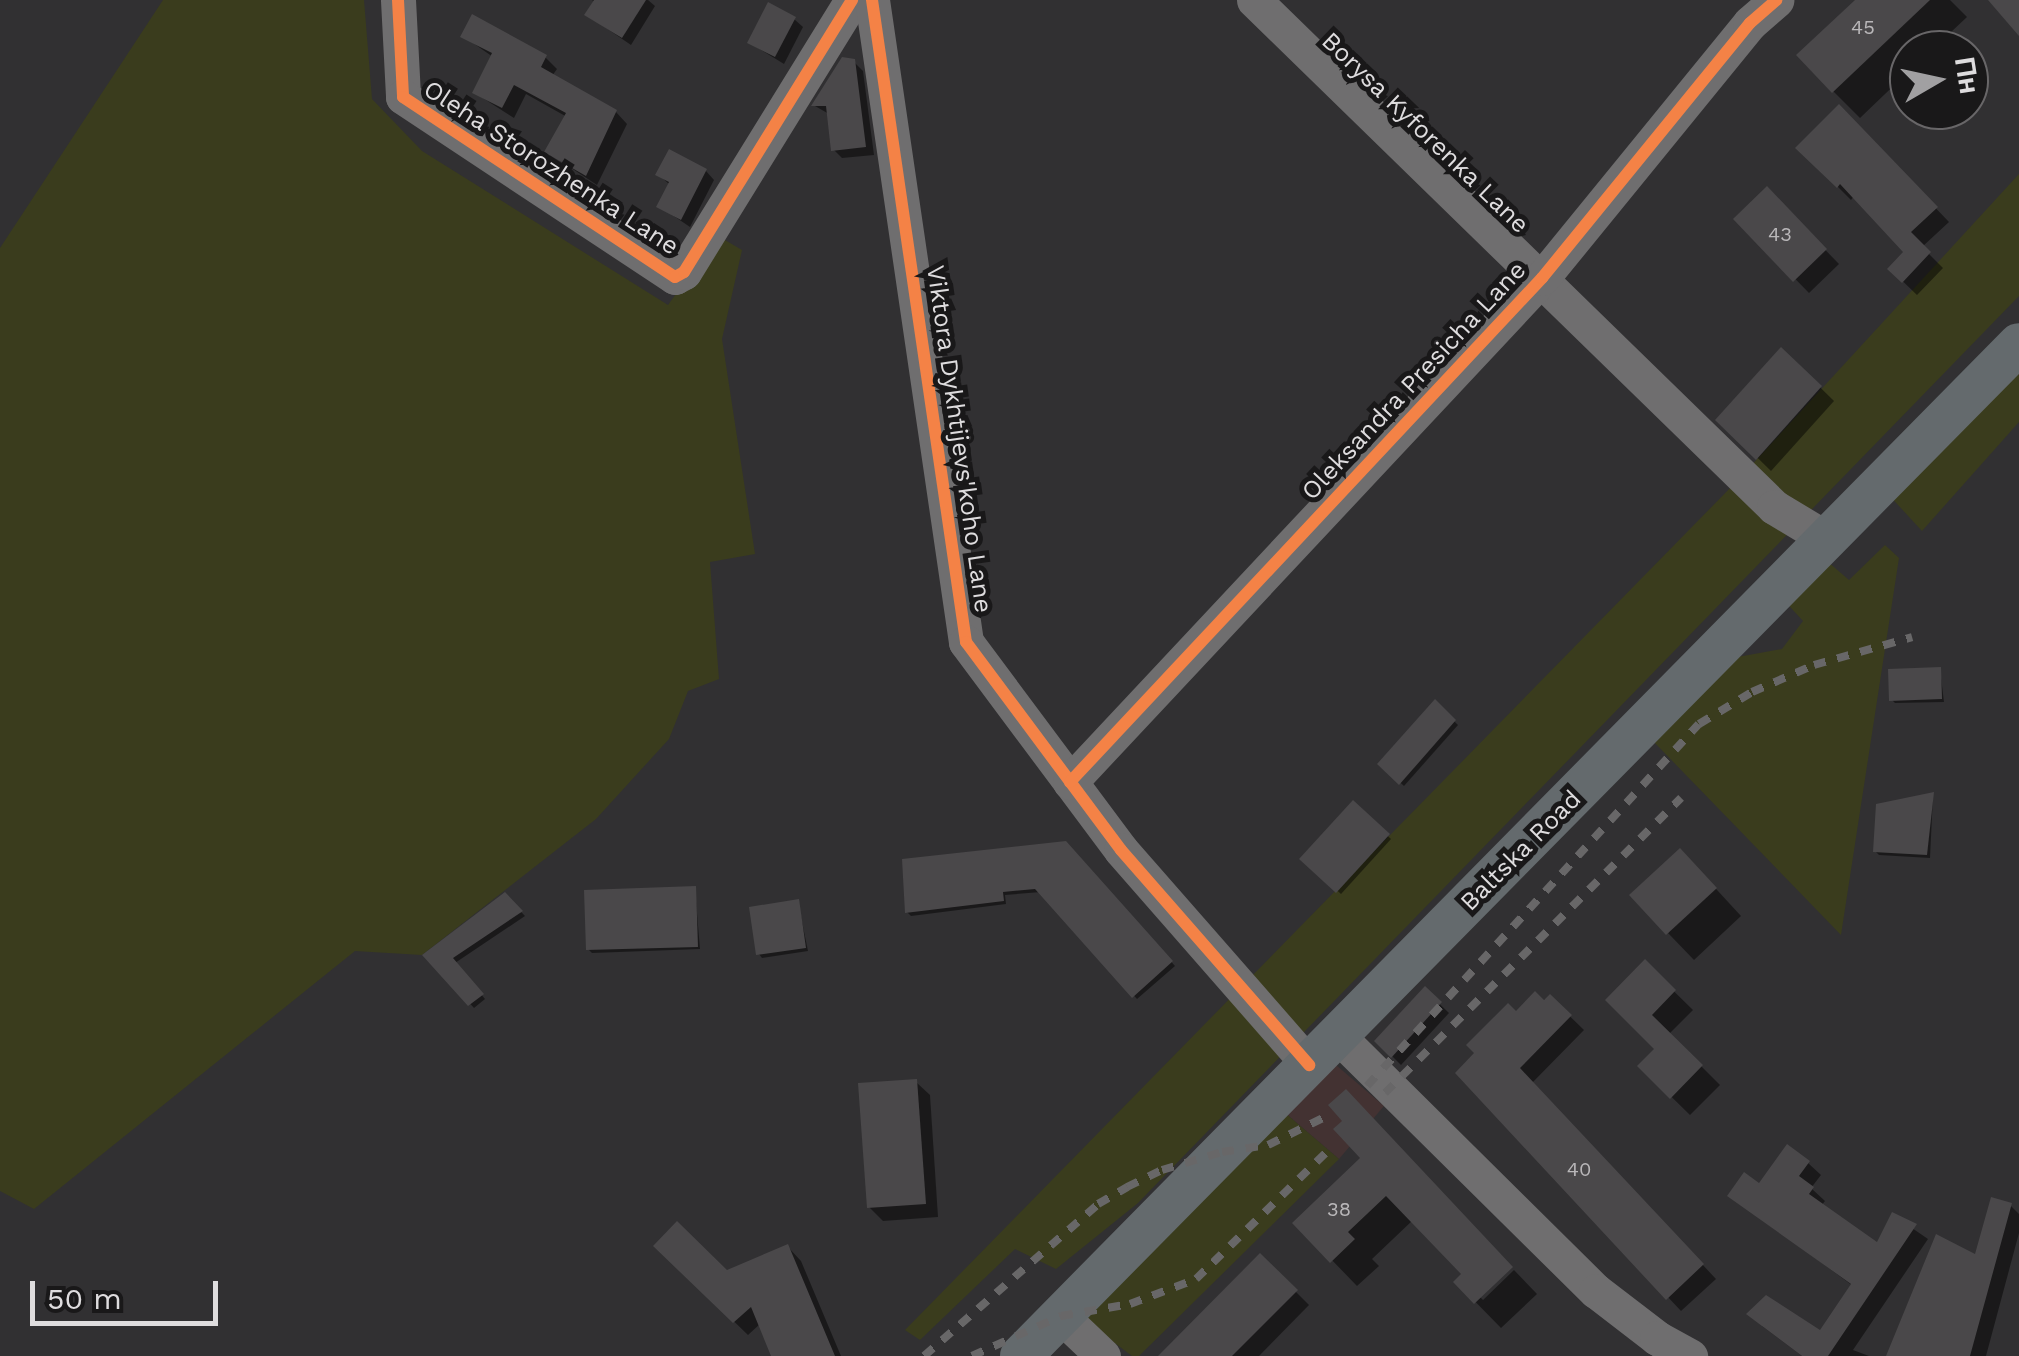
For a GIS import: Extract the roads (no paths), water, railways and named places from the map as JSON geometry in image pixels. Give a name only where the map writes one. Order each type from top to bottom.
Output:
[{"type":"main road","name":"Baltska Road","points":[[1020,1356],[2019,344]]},
{"type":"street","name":"Oleha Storozhenka Lane","points":[[398,0],[403,97],[675,276],[684,272],[852,0]]},
{"type":"street","name":"Viktora Dykhtijevs'koho Lane","points":[[872,0],[966,642],[1122,850],[1323,1050],[1596,1292],[1650,1347],[1690,1356]]},
{"type":"street","name":"Borysa Kyforenka Lane","points":[[1254,0],[1774,507],[1828,540]]},
{"type":"street","name":"Oleksandra Presicha Lane","points":[[1070,782],[1542,278],[1750,24],[1776,0]]},
{"type":"street","points":[[1060,1316],[1103,1356]]},
{"type":"railway","points":[[1367,1086],[1699,724],[1752,692],[1814,665],[1912,637]]},
{"type":"railway","points":[[1385,1093],[1681,798]]},
{"type":"railway","points":[[924,1356],[1098,1204],[1162,1170],[1222,1152],[1268,1145],[1331,1114]]},
{"type":"railway","points":[[972,1356],[1061,1316],[1130,1304],[1196,1279],[1333,1146]]}]
